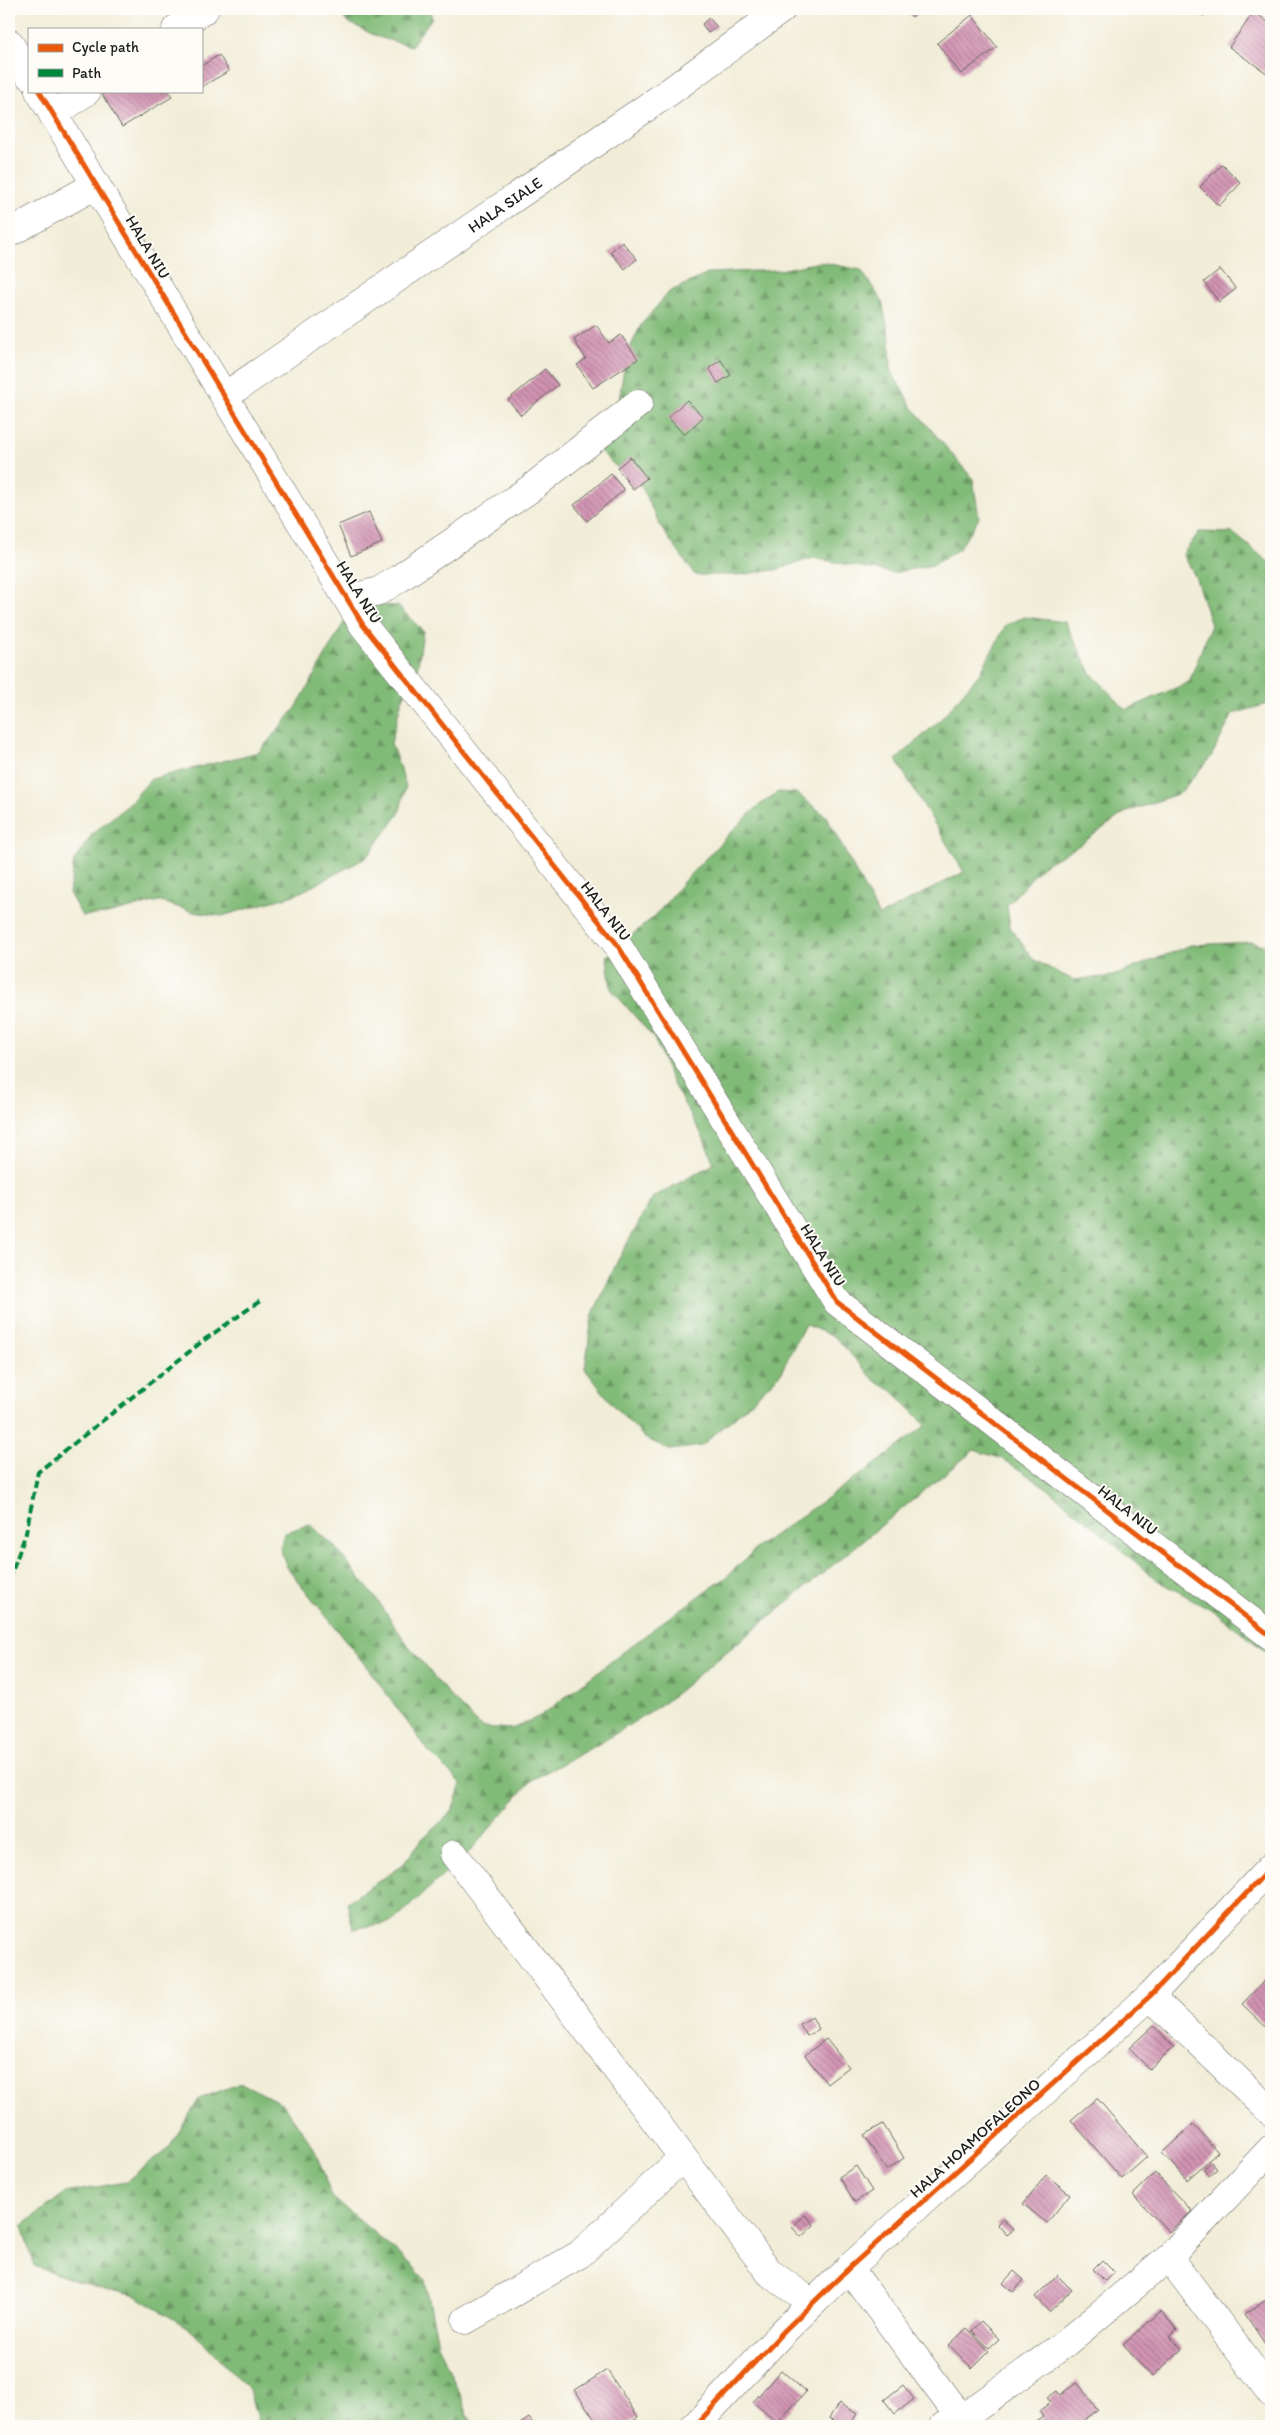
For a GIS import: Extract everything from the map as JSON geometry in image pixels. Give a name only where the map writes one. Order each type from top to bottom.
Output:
[{"type":"street","points":[[177,28],[205,9]]},
{"type":"street","name":"HALA SIALE","points":[[225,396],[672,90],[782,9]]},
{"type":"street","points":[[9,42],[28,73]]},
{"type":"street","name":"HALA NIU","points":[[39,92],[370,633],[617,944],[837,1302],[1271,1636]]},
{"type":"street","points":[[53,115],[86,92]]},
{"type":"street","points":[[9,233],[96,185]]},
{"type":"street","points":[[348,599],[379,591],[397,580],[530,489],[639,403]]},
{"type":"street","points":[[454,1854],[681,2158],[770,2273],[812,2303]]},
{"type":"street","name":"HALA HOAMOFALEONO","points":[[695,2426],[812,2303],[849,2268],[1150,1996],[1271,1867]]},
{"type":"street","points":[[1150,1996],[1271,2112]]},
{"type":"street","points":[[849,2268],[957,2424],[1063,2345],[1169,2257],[1271,2149]]},
{"type":"street","points":[[466,2320],[580,2254],[681,2158]]},
{"type":"street","points":[[1169,2257],[1271,2393]]},
{"type":"green space","points":[[337,9],[430,9],[432,18],[411,46],[378,37],[346,21]]},
{"type":"green space","points":[[820,262],[861,270],[882,301],[890,340],[891,371],[912,407],[973,479],[979,518],[959,549],[933,565],[893,573],[813,558],[775,570],[737,575],[695,575],[662,529],[640,484],[613,464],[595,446],[618,407],[626,356],[641,325],[669,292],[710,273],[780,270]]},
{"type":"green space","points":[[1199,532],[1233,533],[1271,564],[1271,703],[1233,714],[1211,757],[1180,793],[1124,813],[1078,846],[1042,866],[1007,905],[1010,927],[1034,960],[1073,980],[1113,976],[1191,945],[1253,942],[1271,947],[1271,1656],[1216,1612],[1157,1580],[1047,1488],[1003,1459],[974,1450],[665,1702],[604,1741],[532,1780],[471,1850],[392,1922],[353,1929],[347,1902],[402,1866],[423,1838],[452,1812],[461,1784],[429,1752],[373,1675],[287,1567],[280,1549],[284,1533],[310,1524],[334,1546],[375,1597],[408,1645],[449,1695],[481,1727],[512,1729],[542,1715],[661,1623],[724,1579],[760,1545],[881,1460],[926,1425],[891,1390],[876,1382],[836,1338],[805,1324],[780,1374],[745,1408],[701,1446],[669,1450],[644,1437],[616,1409],[585,1369],[592,1316],[618,1260],[653,1197],[714,1164],[702,1135],[673,1084],[654,1038],[611,989],[607,956],[656,915],[685,880],[727,836],[757,807],[778,792],[796,793],[826,816],[879,916],[964,872],[896,760],[940,720],[980,673],[1006,625],[1025,617],[1065,622],[1091,673],[1126,710],[1189,682],[1211,625],[1195,576],[1183,554]]},
{"type":"green space","points":[[364,604],[398,606],[423,631],[418,666],[401,703],[391,743],[406,786],[399,814],[366,858],[297,894],[222,916],[194,912],[158,901],[107,914],[82,916],[69,893],[74,861],[93,833],[127,806],[151,779],[259,752],[296,708],[343,624]]},
{"type":"green space","points":[[241,2083],[283,2104],[314,2148],[332,2197],[412,2265],[425,2280],[438,2344],[473,2426],[259,2426],[249,2390],[193,2331],[136,2296],[79,2282],[34,2266],[22,2226],[65,2193],[125,2182],[169,2148],[199,2099]]},
{"type":"building","points":[[880,9],[892,9],[884,14]]},
{"type":"building","points":[[906,9],[923,9],[912,17]]},
{"type":"building","points":[[1191,9],[1208,9],[1204,16]]},
{"type":"building","points":[[1254,12],[1271,24],[1271,76],[1229,47]]},
{"type":"building","points":[[972,15],[997,47],[961,74],[937,43]]},
{"type":"building","points":[[709,18],[717,27],[708,33],[702,24]]},
{"type":"building","points":[[219,55],[229,71],[202,86],[202,65]]},
{"type":"building","points":[[101,92],[170,92],[172,97],[122,127]]},
{"type":"building","points":[[1222,164],[1241,183],[1219,206],[1200,187]]},
{"type":"building","points":[[622,242],[637,259],[625,269],[610,252]]},
{"type":"building","points":[[1220,269],[1236,289],[1219,302],[1204,282]]},
{"type":"building","points":[[596,325],[609,343],[621,335],[638,359],[593,388],[577,365],[586,359],[574,340]]},
{"type":"building","points":[[721,360],[731,375],[718,383],[709,368]]},
{"type":"building","points":[[545,369],[558,385],[521,415],[508,400]]},
{"type":"building","points":[[687,400],[703,417],[684,435],[668,417]]},
{"type":"building","points":[[630,457],[647,478],[633,489],[617,468]]},
{"type":"building","points":[[611,474],[624,490],[587,521],[574,505]]},
{"type":"building","points":[[369,512],[382,543],[351,556],[338,525]]},
{"type":"building","points":[[1271,1974],[1271,2032],[1242,2004]]},
{"type":"building","points":[[812,2017],[819,2029],[807,2036],[800,2024]]},
{"type":"building","points":[[1154,2025],[1174,2047],[1149,2069],[1129,2048]]},
{"type":"building","points":[[826,2039],[849,2067],[827,2084],[805,2055]]},
{"type":"building","points":[[1097,2098],[1147,2157],[1122,2179],[1071,2120]]},
{"type":"building","points":[[883,2124],[904,2158],[886,2170],[864,2135]]},
{"type":"building","points":[[1193,2124],[1218,2152],[1187,2180],[1162,2153]]},
{"type":"building","points":[[1211,2162],[1217,2169],[1209,2176],[1203,2169]]},
{"type":"building","points":[[856,2166],[872,2191],[855,2202],[839,2177]]},
{"type":"building","points":[[1155,2173],[1192,2211],[1169,2232],[1133,2195]]},
{"type":"building","points":[[1046,2175],[1070,2194],[1047,2223],[1023,2204]]},
{"type":"building","points":[[805,2215],[814,2225],[801,2237],[792,2227]]},
{"type":"building","points":[[1003,2219],[1013,2230],[1007,2235],[997,2224]]},
{"type":"building","points":[[1102,2260],[1114,2272],[1105,2281],[1093,2269]]},
{"type":"building","points":[[1014,2271],[1024,2280],[1013,2292],[1003,2283]]},
{"type":"building","points":[[1057,2275],[1072,2290],[1049,2312],[1035,2297]]},
{"type":"building","points":[[1266,2300],[1271,2308],[1271,2340],[1265,2344],[1245,2314]]},
{"type":"building","points":[[1161,2311],[1177,2330],[1170,2337],[1182,2349],[1152,2377],[1123,2345]]},
{"type":"building","points":[[981,2321],[999,2339],[989,2348],[972,2331]]},
{"type":"building","points":[[967,2328],[989,2351],[972,2368],[949,2345]]},
{"type":"building","points":[[607,2370],[638,2417],[624,2426],[599,2426],[575,2390]]},
{"type":"building","points":[[781,2370],[806,2392],[777,2423],[753,2402]]},
{"type":"building","points":[[1077,2382],[1098,2410],[1081,2422],[1084,2426],[1036,2426],[1034,2423],[1043,2417],[1039,2411],[1051,2402],[1047,2398],[1057,2391],[1060,2395]]},
{"type":"building","points":[[903,2385],[914,2399],[895,2414],[884,2400]]},
{"type":"building","points":[[839,2403],[857,2414],[849,2426],[842,2426],[829,2418]]},
{"type":"building","points":[[529,2418],[535,2426],[517,2426]]},
{"type":"marked path","points":[[9,1580],[26,1533],[38,1472],[204,1340],[260,1301]]},
{"type":"cycle path","points":[[40,92],[363,625],[617,944],[837,1302],[1271,1636]]},
{"type":"cycle path","points":[[695,2426],[785,2330],[849,2268],[1150,1996],[1271,1867]]}]
